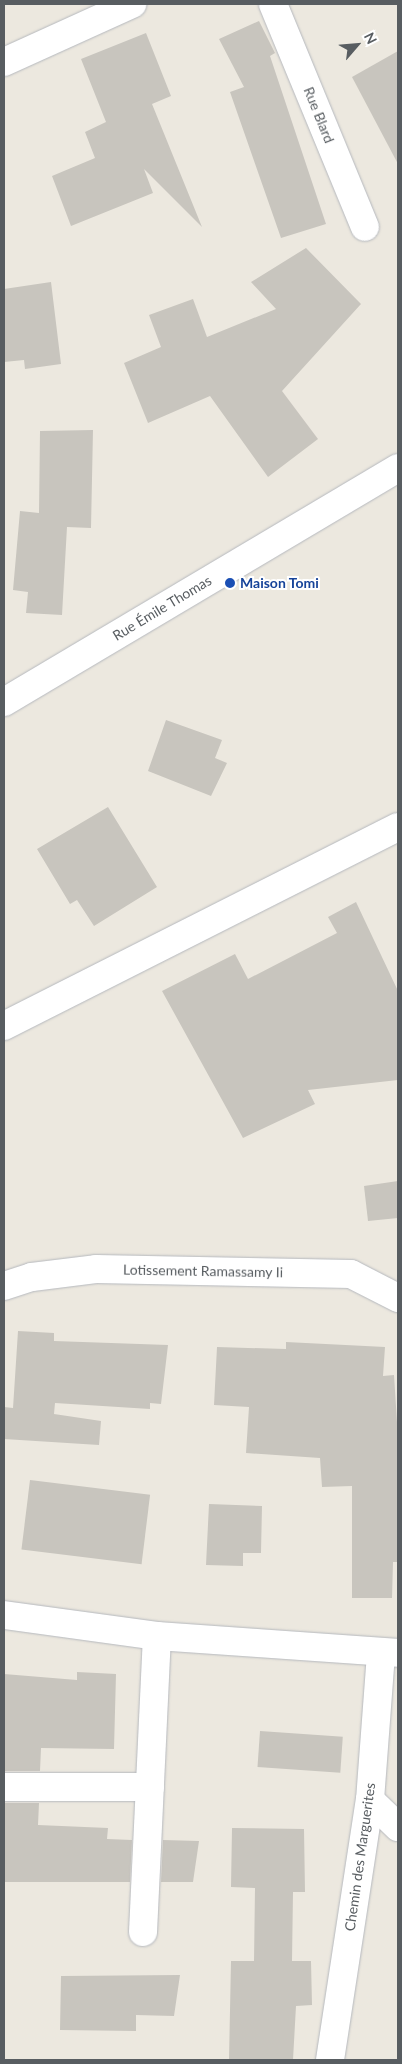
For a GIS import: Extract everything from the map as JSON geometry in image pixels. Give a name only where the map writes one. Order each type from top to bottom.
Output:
[{"type":"street","points":[[4,62],[132,4]]},
{"type":"street","name":"Rue Blard","points":[[273,4],[365,227]]},
{"type":"street","name":"Rue Émile Thomas","points":[[4,702],[398,468]]},
{"type":"street","points":[[4,1026],[398,827]]},
{"type":"street","name":"Lotissement Ramassamy Ii","points":[[4,1286],[32,1277],[96,1269],[351,1274],[398,1298]]},
{"type":"street","points":[[4,1615],[157,1636],[390,1652]]},
{"type":"street","points":[[143,1932],[157,1636]]},
{"type":"street","name":"Chemin des Marguerites","points":[[330,2060],[370,1800],[390,1652]]},
{"type":"street","points":[[4,1787],[150,1787]]},
{"type":"street","points":[[370,1800],[398,1826]]},
{"type":"building","points":[[259,21],[275,53],[270,56],[326,224],[281,238],[230,92],[244,87],[219,39]]},
{"type":"building","points":[[146,33],[171,96],[152,104],[202,227],[144,169],[153,193],[71,226],[52,176],[95,158],[85,132],[106,122],[81,59]]},
{"type":"building","points":[[398,51],[398,164],[352,77]]},
{"type":"building","points":[[306,248],[361,304],[282,391],[318,439],[268,477],[210,396],[148,423],[124,363],[161,347],[149,315],[193,299],[207,337],[276,309],[251,282]]},
{"type":"building","points":[[51,282],[61,364],[25,369],[24,360],[4,362],[4,289]]},
{"type":"building","points":[[93,430],[91,528],[67,527],[62,615],[26,613],[28,592],[13,590],[20,511],[39,513],[40,431]]},
{"type":"building","points":[[166,720],[222,740],[215,758],[227,763],[211,796],[148,771]]},
{"type":"building","points":[[108,807],[157,887],[94,926],[77,900],[70,904],[37,849]]},
{"type":"building","points":[[356,902],[398,991],[398,1080],[308,1090],[315,1104],[243,1138],[162,991],[235,954],[248,979],[337,933],[328,917]]},
{"type":"building","points":[[398,1181],[398,1218],[368,1221],[364,1186]]},
{"type":"building","points":[[18,1331],[54,1333],[54,1341],[168,1345],[161,1404],[150,1403],[150,1409],[55,1403],[54,1414],[101,1421],[99,1445],[4,1439],[4,1407],[13,1408]]},
{"type":"building","points":[[286,1342],[385,1347],[383,1376],[394,1375],[398,1438],[398,1562],[393,1562],[392,1598],[352,1598],[352,1486],[322,1487],[320,1458],[246,1453],[249,1407],[214,1405],[217,1347],[286,1349]]},
{"type":"building","points":[[30,1480],[150,1495],[142,1564],[21,1549]]},
{"type":"building","points":[[209,1504],[262,1506],[261,1553],[243,1553],[243,1566],[206,1565]]},
{"type":"building","points":[[77,1672],[116,1674],[114,1749],[41,1748],[40,1771],[4,1771],[4,1674],[77,1680]]},
{"type":"building","points":[[260,1731],[343,1737],[340,1773],[257,1767]]},
{"type":"building","points":[[4,1803],[39,1803],[38,1825],[108,1828],[107,1839],[132,1840],[130,1882],[4,1882]]},
{"type":"building","points":[[232,1828],[304,1829],[305,1892],[293,1892],[292,1961],[311,1961],[312,2005],[296,2006],[293,2060],[229,2060],[231,1961],[254,1961],[255,1888],[231,1887]]},
{"type":"building","points":[[163,1840],[199,1841],[193,1882],[161,1882]]},
{"type":"building","points":[[180,1975],[174,2016],[136,2015],[136,2031],[60,2030],[61,1976]]},
{"type":"place","name":"Maison Tomi","points":[[230,583]]}]
